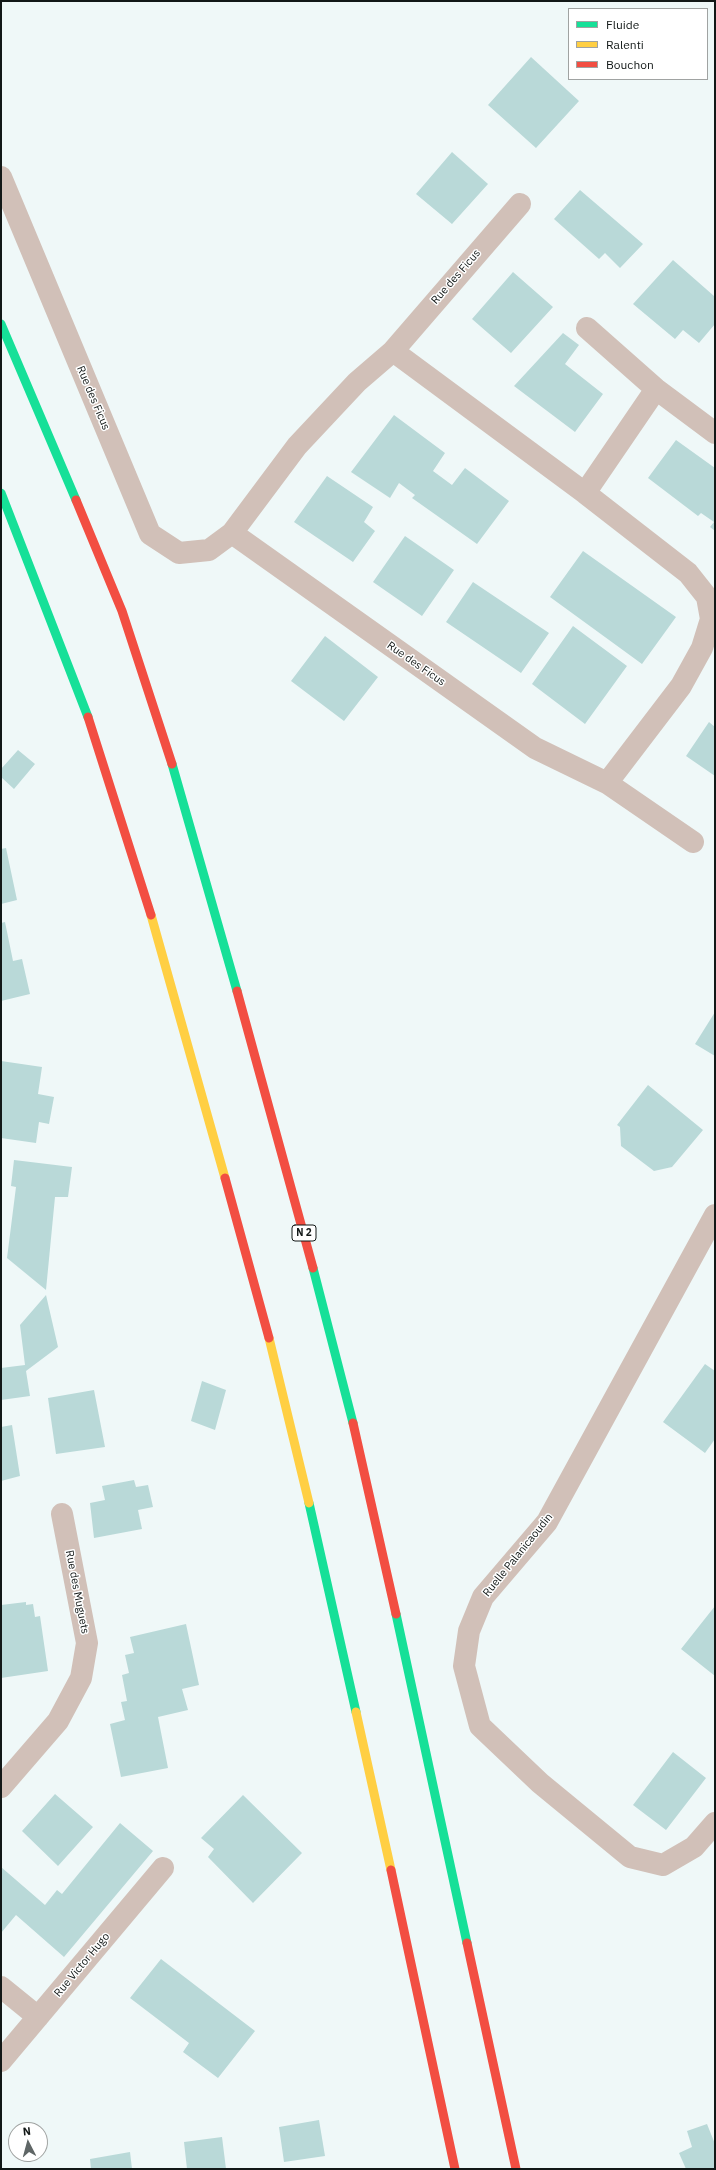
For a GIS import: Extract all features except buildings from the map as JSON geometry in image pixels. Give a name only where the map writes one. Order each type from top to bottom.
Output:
[{"type":"highway","name":"N 2","points":[[1,324],[122,611],[150,692],[196,843],[294,1195],[348,1406],[395,1610],[516,2169]]},
{"type":"highway","points":[[1,494],[80,692],[108,775],[150,912],[266,1324],[333,1604],[454,2169]]},
{"type":"street","name":"Rue des Ficus","points":[[1,176],[150,534],[179,553],[209,550],[232,534],[297,446],[358,382],[393,351],[520,204]]},
{"type":"street","points":[[587,328],[656,389],[715,433]]},
{"type":"street","points":[[393,351],[688,573],[707,597],[711,619],[702,648],[681,686],[607,783]]},
{"type":"street","points":[[585,494],[656,389]]},
{"type":"street","name":"Rue des Ficus","points":[[232,534],[535,748],[607,783],[693,842]]},
{"type":"street","name":"Ruelle Palanicaoudin","points":[[715,1215],[547,1522],[483,1597],[469,1631],[464,1666],[480,1726],[540,1783],[630,1857],[663,1865],[694,1847],[715,1824]]},
{"type":"street","name":"Rue des Muguets","points":[[1,1787],[58,1720],[81,1678],[87,1643],[62,1514]]},
{"type":"street","name":"Rue Victor Hugo","points":[[1,2061],[163,1868]]},
{"type":"street","points":[[1,1987],[38,2017]]},
{"type":"traffic: fast","points":[[1,324],[76,500]]},
{"type":"traffic: fast","points":[[1,493],[88,717]]},
{"type":"traffic: fast","points":[[172,764],[237,991]]},
{"type":"traffic: fast","points":[[313,1268],[353,1423]]},
{"type":"traffic: fast","points":[[309,1503],[356,1712]]},
{"type":"traffic: fast","points":[[396,1614],[467,1943]]},
{"type":"traffic: slow","points":[[151,915],[225,1178]]},
{"type":"traffic: slow","points":[[269,1338],[309,1503]]},
{"type":"traffic: slow","points":[[356,1712],[391,1870]]},
{"type":"traffic: jam","points":[[76,500],[122,611],[172,764]]},
{"type":"traffic: jam","points":[[88,717],[151,915]]},
{"type":"traffic: jam","points":[[237,991],[313,1268]]},
{"type":"traffic: jam","points":[[225,1178],[269,1338]]},
{"type":"traffic: jam","points":[[353,1423],[396,1614]]},
{"type":"traffic: jam","points":[[391,1870],[455,2169]]},
{"type":"traffic: jam","points":[[467,1943],[516,2169]]}]
